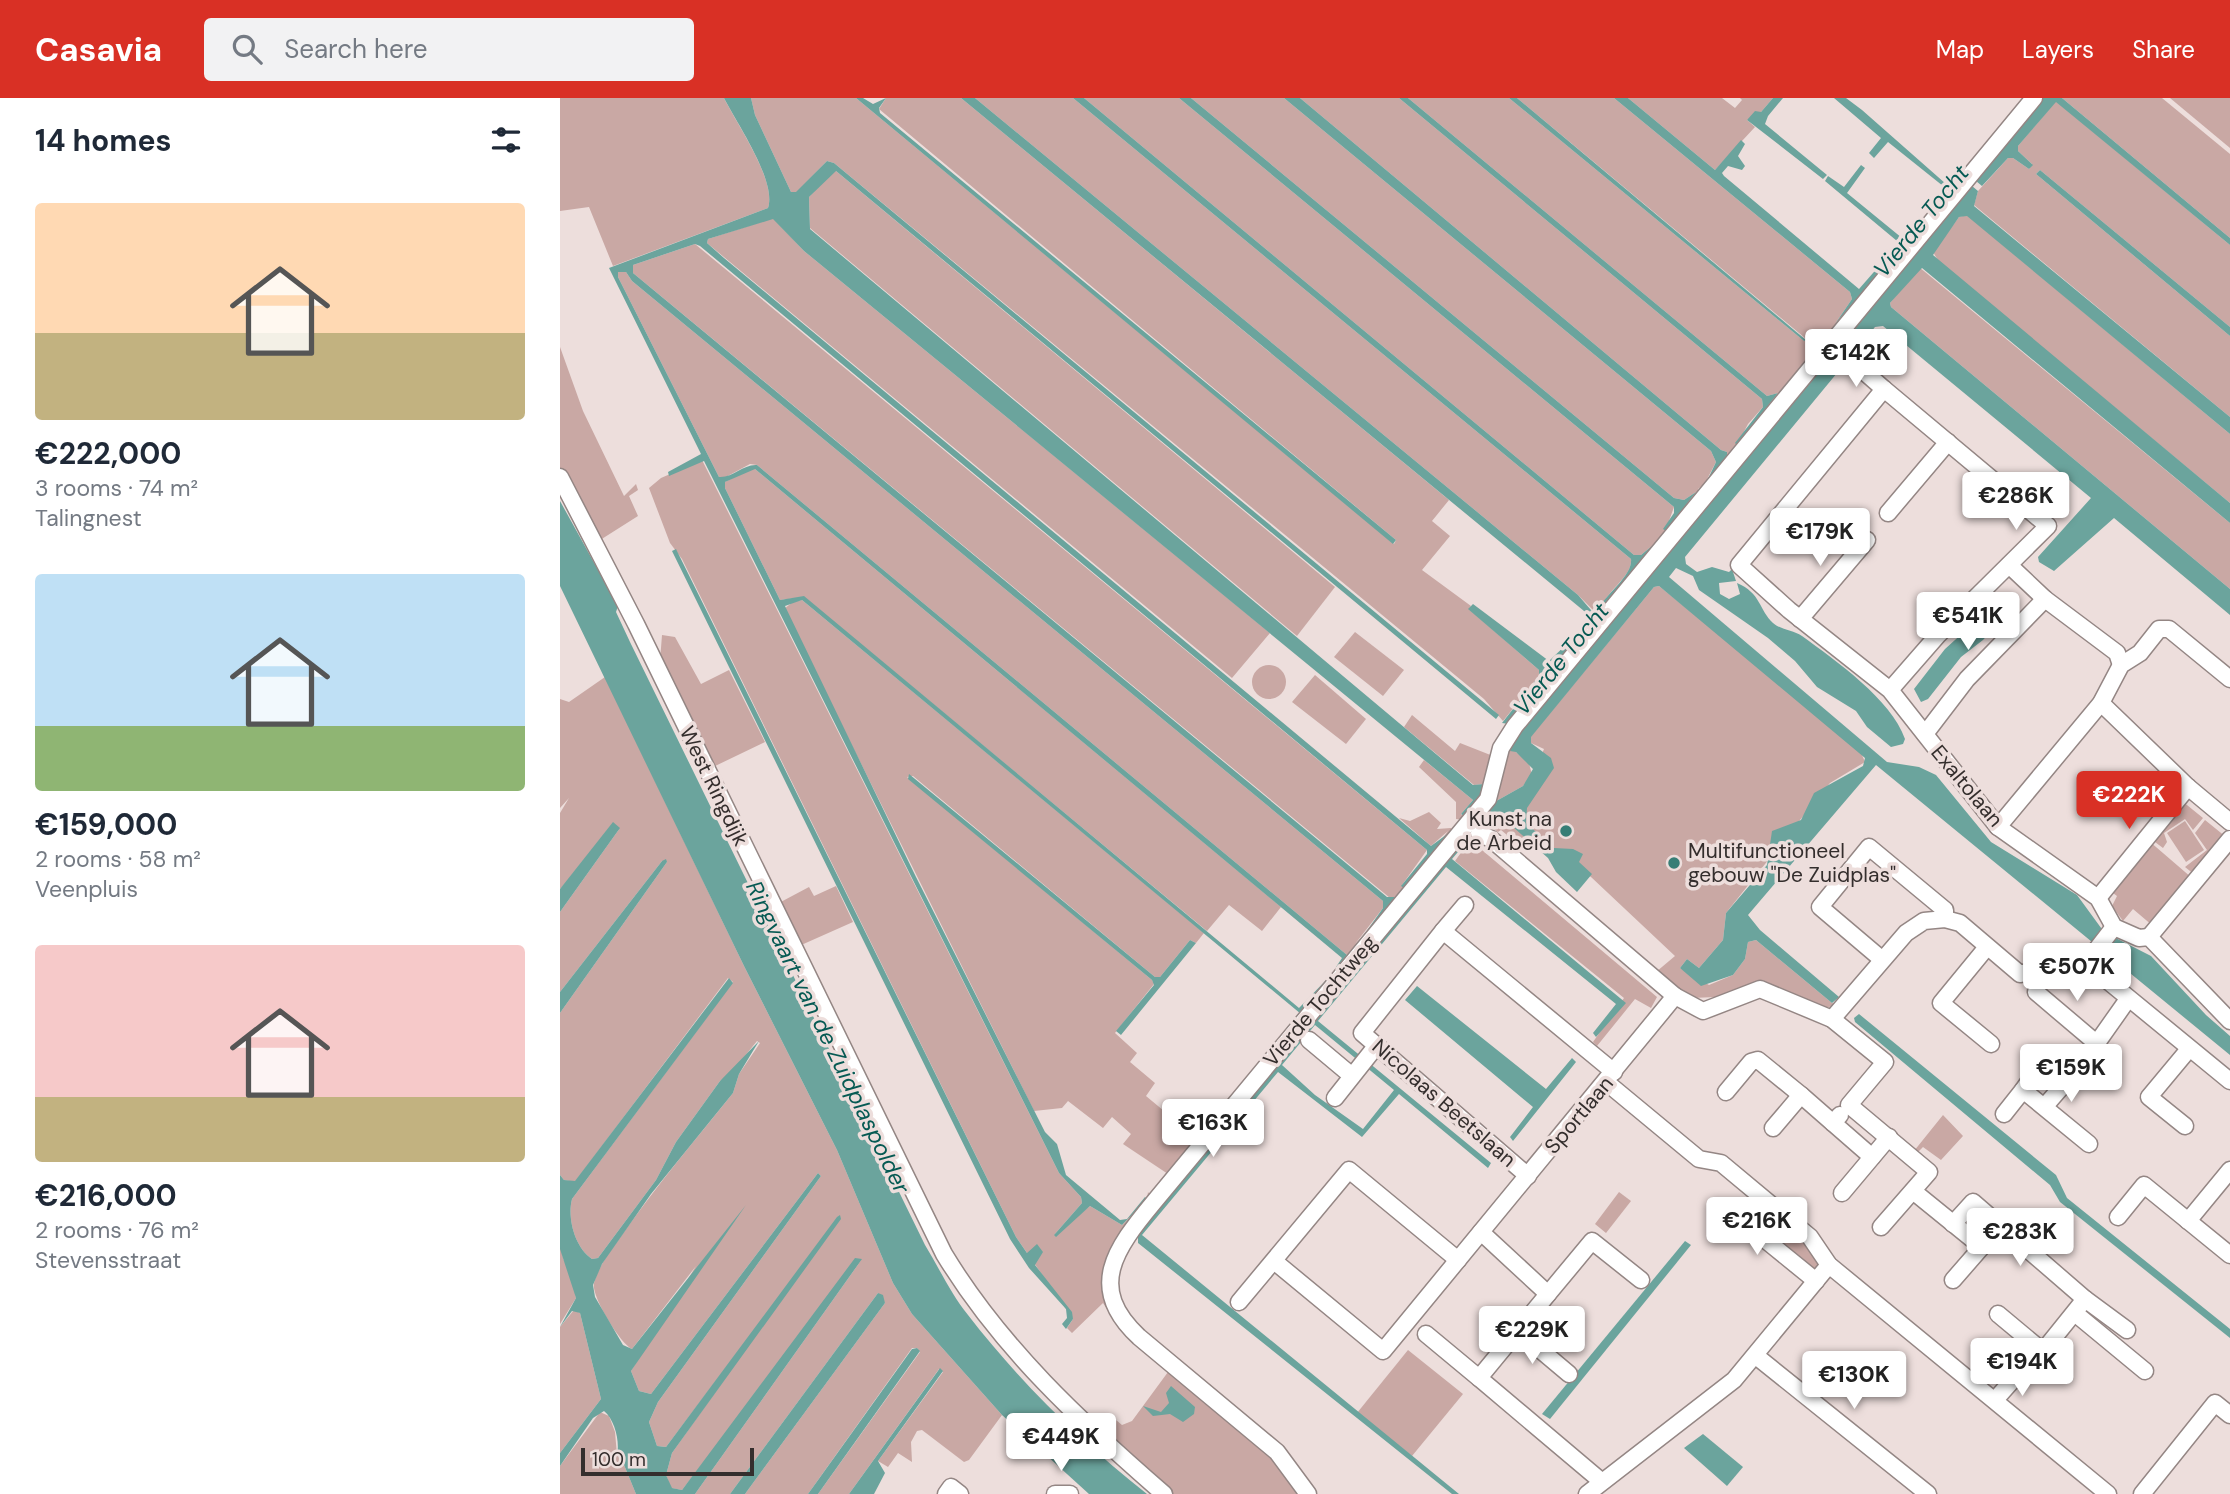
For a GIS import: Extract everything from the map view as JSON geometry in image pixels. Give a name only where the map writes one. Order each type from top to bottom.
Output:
[{"type":"street","name":"Vierde Tochtweg","points":[[1308,1494],[1278,1452],[1118,1316],[1109,1292],[1114,1261],[1131,1230],[1488,799],[1506,738],[2034,98]]},
{"type":"street","points":[[1852,361],[2048,526],[1938,635],[1890,690]]},
{"type":"street","name":"Exaltolaan","points":[[1884,390],[1739,565],[1800,619],[1890,690],[1998,827],[2098,898],[2112,930]]},
{"type":"street","points":[[1888,513],[1948,442]]},
{"type":"street","name":"West Ringdijk","points":[[560,477],[664,681],[707,775],[944,1254],[972,1300],[1002,1339],[1067,1405],[1164,1494]]},
{"type":"street","points":[[1800,619],[1867,540]]},
{"type":"street","points":[[2009,565],[2045,599],[2117,653],[2122,665]]},
{"type":"street","points":[[1925,734],[1967,679],[2045,599]]},
{"type":"street","points":[[1998,827],[2101,704],[2122,665],[2140,653],[2159,629],[2169,629],[2230,679]]},
{"type":"street","points":[[2101,704],[2188,787],[2230,822]]},
{"type":"street","points":[[2098,898],[2188,787]]},
{"type":"street","points":[[1479,833],[1492,839],[1675,996],[1703,1011],[1760,989],[1832,1019],[1885,1062],[1833,1123]]},
{"type":"street","points":[[1832,1019],[1906,933],[1924,922],[1945,919],[1960,923],[2020,974],[2091,957],[2112,930],[2138,938],[2149,937],[2230,839]]},
{"type":"street","points":[[1879,957],[1820,907],[1869,847],[1945,910],[1945,919]]},
{"type":"street","name":"Nicolaas Beetslaan","points":[[1465,905],[1362,1033],[1364,1061],[1528,1176]]},
{"type":"street","points":[[1443,931],[1699,1159],[1721,1163],[1810,1237],[1829,1265],[2108,1494]]},
{"type":"street","points":[[2149,937],[2230,1021]]},
{"type":"street","points":[[1987,947],[1941,1003],[1991,1044]]},
{"type":"street","points":[[2091,957],[2128,999],[2230,1081]]},
{"type":"street","points":[[2036,992],[2095,1042]]},
{"type":"street","name":"Sportlaan","points":[[1274,1261],[1383,1351],[1675,996]]},
{"type":"street","points":[[2045,1106],[2085,1060],[2095,1042],[2128,999]]},
{"type":"street","points":[[1309,1040],[1364,1061],[1335,1098]]},
{"type":"street","points":[[2185,1126],[2149,1097],[2189,1049]]},
{"type":"street","points":[[1726,1092],[1751,1062],[1759,1060],[1872,1157]]},
{"type":"street","points":[[2004,1114],[2039,1067]]},
{"type":"street","points":[[2023,1090],[2089,1144]]},
{"type":"street","points":[[1773,1128],[1801,1095]]},
{"type":"street","points":[[1849,1105],[1929,1172],[1881,1227]]},
{"type":"street","points":[[1842,1194],[1889,1137]]},
{"type":"street","points":[[1239,1302],[1349,1170],[1458,1260]]},
{"type":"street","points":[[2188,1222],[2230,1170]]},
{"type":"street","points":[[2118,1217],[2144,1185],[2230,1255]]},
{"type":"street","points":[[1913,1191],[1982,1247]]},
{"type":"street","points":[[1954,1224],[1973,1202],[2085,1299],[2127,1330]]},
{"type":"street","points":[[1786,1218],[1768,1242],[1816,1281]]},
{"type":"street","points":[[1953,1280],[2000,1226]]},
{"type":"street","points":[[1481,1233],[1548,1294]]},
{"type":"street","points":[[1479,1378],[1592,1241],[1641,1280]]},
{"type":"street","points":[[1588,1494],[1601,1481],[1734,1380],[1829,1265]]},
{"type":"street","points":[[1995,1400],[2040,1349],[2048,1345],[2076,1314],[2085,1299]]},
{"type":"street","points":[[1998,1314],[2040,1349]]},
{"type":"street","points":[[2076,1314],[2146,1371]]},
{"type":"street","points":[[1518,1331],[1569,1374]]},
{"type":"street","points":[[1426,1334],[1601,1481]]},
{"type":"street","points":[[1756,1356],[1928,1494]]},
{"type":"street","points":[[2141,1494],[2215,1403],[2230,1415]]},
{"type":"street","points":[[1055,1494],[1070,1494]]},
{"type":"shaded area","points":[[560,98],[724,98],[754,152],[767,183],[768,208],[613,266],[589,207],[560,211]]},
{"type":"shaded area","points":[[751,98],[856,98],[1394,544],[1396,540],[879,109],[886,98],[961,98],[1449,500],[1432,521],[1450,536],[1422,570],[1471,606],[1469,609],[1539,670],[1539,676],[1503,721],[1484,699],[834,163],[827,161],[796,193],[791,192],[755,115]]},
{"type":"shaded area","points":[[975,98],[1073,98],[1631,559],[1628,571],[1608,595],[1602,607],[1653,545],[1641,555],[1634,555],[1084,98],[1179,98],[1674,507],[1665,532],[1696,492],[1684,500],[1674,498],[1191,98],[1284,98],[1711,451],[1716,462],[1705,483],[1727,457],[1727,452],[1721,450],[1300,98],[1399,98],[1762,399],[1763,407],[1748,424],[1737,445],[1778,393],[1767,396],[1408,98],[1509,98],[1804,341],[1805,338],[1517,98],[1614,98],[1850,292],[1852,299],[1835,324],[1890,261],[1888,256],[1892,260],[1891,266],[1845,323],[1836,326],[1831,339],[1797,380],[1782,391],[1781,400],[1746,442],[1732,453],[1732,459],[1710,486],[1703,485],[1698,489],[1699,499],[1671,534],[1659,542],[1660,546],[1610,607],[1599,612],[1601,619],[1584,639],[1579,637],[1595,623],[1597,614],[1578,595]]},
{"type":"shaded area","points":[[1628,98],[1722,98],[1735,108],[1742,100],[1740,98],[1773,98],[1761,112],[1747,120],[1755,127],[1715,170]]},
{"type":"shaded area","points":[[2062,98],[2162,98],[2230,154],[2230,238]]},
{"type":"shaded area","points":[[2170,98],[2230,98],[2230,148]]},
{"type":"shaded area","points":[[2056,101],[2230,245],[2230,327],[2040,170],[2036,174],[2230,336],[2230,417],[1974,205],[1978,191],[2008,158],[2013,158],[2029,169],[2032,164],[2018,151],[2018,146]]},
{"type":"shaded area","points":[[832,171],[836,171],[1335,587],[1297,636],[810,228],[809,197]]},
{"type":"shaded area","points":[[1967,215],[2230,434],[2230,503],[1939,262],[1933,252],[1959,217]]},
{"type":"shaded area","points":[[773,218],[804,251],[1270,633],[1232,678],[707,243],[708,239]]},
{"type":"shaded area","points":[[695,244],[1427,850],[1402,885],[1404,888],[1448,831],[1431,846],[1399,818],[1410,821],[1429,812],[1441,823],[1437,829],[1451,828],[1453,833],[1356,949],[1347,955],[757,465],[750,464],[724,478],[719,477],[618,277],[618,271],[626,272],[632,281],[1383,901],[1383,908],[1355,944],[1377,922],[1390,898],[633,273],[633,265]]},
{"type":"shaded area","points":[[1919,267],[2230,523],[2230,589],[1891,307],[1890,303]]},
{"type":"shaded area","points":[[560,347],[583,411],[624,496],[636,484],[638,490],[629,496],[638,516],[597,542],[560,470]]},
{"type":"shaded area","points":[[1764,435],[1516,738],[1516,752],[1529,763],[1532,775],[1523,786],[1491,804],[1506,747]]},
{"type":"shaded area","points":[[702,460],[1059,1173],[1081,1197],[1082,1203],[1054,1235],[1090,1206],[1122,1225],[1147,1199],[1148,1192],[1150,1195],[1109,1262],[1124,1328],[1121,1331],[1103,1303],[1072,1333],[1067,1328],[1073,1319],[1016,1237],[682,559],[670,543],[649,488],[661,478]]},
{"type":"shaded area","points":[[755,469],[1281,907],[1262,931],[1229,905],[1207,931],[804,597],[780,600],[725,488],[725,482]]},
{"type":"shaded area","points":[[1659,586],[1859,748],[1865,762],[1830,783],[1804,815],[1726,913],[1723,940],[1699,968],[1687,959],[1680,968],[1709,985],[1733,975],[1745,959],[1748,942],[1756,940],[1832,1003],[1838,1005],[1824,1008],[1758,982],[1716,997],[1692,998],[1675,990],[1656,972],[1675,956],[1591,877],[1515,819],[1544,749],[1531,743],[1531,736],[1654,587]]},
{"type":"shaded area","points":[[802,600],[1204,933],[1196,943],[1190,940],[1160,977],[1155,977],[913,776],[907,777],[1152,980],[1154,984],[1115,1033],[1137,1053],[1130,1062],[1155,1083],[1146,1096],[1170,1116],[1179,1106],[1188,1114],[1199,1109],[1212,1120],[1207,1126],[1209,1130],[1168,1174],[1123,1144],[1131,1134],[1112,1117],[1103,1128],[1068,1101],[1062,1108],[1034,1111],[784,609],[794,601]]},
{"type":"shaded area","points":[[1355,632],[1404,670],[1383,696],[1334,657]]},
{"type":"shaded area","points":[[662,635],[675,637],[701,684],[729,670],[765,742],[711,768],[660,661]]},
{"type":"shaded area","points":[[1269,665],[1281,670],[1286,682],[1281,694],[1269,699],[1257,694],[1252,682],[1257,670]]},
{"type":"shaded area","points":[[1315,675],[1366,719],[1346,744],[1292,702]]},
{"type":"shaded area","points":[[605,677],[744,966],[837,1150],[893,1283],[912,1314],[1002,1415],[969,1460],[964,1462],[922,1430],[917,1431],[911,1442],[912,1462],[898,1453],[888,1467],[878,1461],[943,1372],[939,1369],[849,1494],[818,1494],[920,1352],[917,1348],[912,1348],[808,1494],[745,1494],[885,1303],[878,1293],[730,1494],[695,1494],[862,1259],[682,1490],[671,1488],[666,1475],[672,1453],[840,1216],[666,1447],[657,1446],[649,1422],[658,1402],[821,1176],[818,1173],[651,1394],[639,1391],[631,1371],[696,1266],[632,1349],[607,1319],[594,1289],[596,1276],[637,1214],[733,1093],[739,1074],[760,1043],[757,1041],[732,1072],[720,1081],[676,1142],[656,1180],[598,1258],[592,1259],[581,1248],[574,1232],[572,1199],[733,982],[728,978],[575,1182],[564,1180],[560,1175],[560,1013],[667,862],[662,861],[560,992],[560,912],[620,828],[560,889],[560,813],[569,798],[560,808],[560,699],[569,702]]},
{"type":"shaded area","points":[[1412,715],[1455,751],[1460,743],[1493,756],[1492,775],[1487,791],[1478,806],[1464,820],[1456,819],[1456,802],[1419,767],[1424,760],[1473,800],[1461,814],[1463,816],[1480,797],[1484,784],[1474,785],[1404,727]]},
{"type":"shaded area","points":[[2182,801],[2203,818],[2193,830],[2185,819],[2164,833],[2167,842],[2163,848],[2151,839]]},
{"type":"shaded area","points":[[1496,812],[1528,838],[1517,850],[1502,841],[1507,835],[1501,830],[1498,832],[1487,824],[1481,831],[1477,830]]},
{"type":"shaded area","points":[[2205,820],[2226,837],[2195,875],[2185,867],[2207,850],[2195,833]]},
{"type":"shaded area","points":[[2185,821],[2204,850],[2186,862],[2167,833]]},
{"type":"shaded area","points":[[1470,840],[1657,997],[1651,1008],[1635,999],[1597,1046],[1593,1042],[1624,998],[1455,861]]},
{"type":"shaded area","points":[[2149,841],[2192,878],[2153,926],[2133,909],[2123,921],[2112,906],[2117,896],[2109,890]]},
{"type":"shaded area","points":[[836,886],[853,922],[799,946],[777,904],[809,887],[814,896]]},
{"type":"shaded area","points":[[1943,1115],[1963,1136],[1941,1160],[1923,1147],[1917,1153],[1914,1151]]},
{"type":"shaded area","points":[[1619,1192],[1631,1201],[1606,1233],[1595,1224]]},
{"type":"shaded area","points":[[1787,1224],[1806,1240],[1821,1266],[1814,1276],[1777,1245]]},
{"type":"shaded area","points":[[560,1230],[563,1258],[573,1280],[576,1298],[560,1324]]},
{"type":"shaded area","points":[[574,1310],[580,1313],[601,1399],[560,1453],[560,1327]]},
{"type":"shaded area","points":[[1408,1350],[1463,1394],[1412,1456],[1357,1413]]},
{"type":"shaded area","points":[[1168,1372],[1261,1444],[1303,1494],[1170,1494],[1103,1435],[1116,1420],[1122,1425],[1132,1421]]},
{"type":"shaded area","points":[[600,1412],[609,1416],[615,1432],[617,1455],[622,1460],[636,1494],[560,1494],[560,1466]]},
{"type":"water","points":[[724,98],[751,98],[755,115],[791,192],[796,192],[827,161],[834,163],[1499,715],[1496,719],[836,171],[809,197],[810,229],[1473,785],[1484,784],[1480,797],[1464,816],[1461,814],[1473,800],[804,251],[773,219],[708,239],[707,243],[724,258],[1431,846],[1450,832],[1404,888],[1401,886],[1427,854],[1427,850],[700,246],[695,244],[633,265],[633,273],[1387,897],[1395,897],[1356,946],[1383,908],[1383,901],[632,281],[626,272],[618,272],[618,277],[719,477],[757,465],[1347,955],[1338,968],[1336,967],[1342,958],[755,469],[725,482],[725,488],[780,600],[804,596],[1299,1008],[1331,975],[1301,1014],[802,600],[785,606],[916,877],[1045,1132],[1057,1144],[1066,1175],[1120,1220],[1127,1219],[1145,1197],[1147,1199],[1122,1225],[1090,1206],[1056,1237],[1054,1235],[1082,1203],[1081,1197],[1059,1173],[704,461],[669,476],[668,472],[701,454],[609,268],[768,208],[767,183],[761,168]]},
{"type":"water","points":[[856,98],[863,98],[873,104],[886,98],[879,108],[880,113],[1396,540],[1393,544]]},
{"type":"water","points":[[961,98],[975,98],[1578,595],[1597,617],[1580,636],[1578,635],[1588,620],[1584,611]]},
{"type":"water","points":[[1073,98],[1084,98],[1634,555],[1641,555],[1653,545],[1604,607],[1601,605],[1628,571],[1631,559]]},
{"type":"water","points":[[1179,98],[1191,98],[1674,498],[1684,500],[1696,492],[1666,531],[1663,529],[1674,513],[1674,507]]},
{"type":"water","points":[[1284,98],[1300,98],[1721,450],[1727,452],[1727,457],[1706,483],[1716,462],[1711,451]]},
{"type":"water","points":[[1399,98],[1408,98],[1767,396],[1778,393],[1737,445],[1735,443],[1763,407],[1762,399]]},
{"type":"water","points":[[1509,98],[1517,98],[1806,340],[1804,341]]},
{"type":"water","points":[[1614,98],[1628,98],[1715,170],[1741,140],[1745,144],[1738,156],[1745,166],[1742,170],[1728,166],[1722,173],[1724,176],[1859,289],[1887,257],[1891,260],[1835,324],[1852,299],[1850,292]]},
{"type":"water","points":[[1773,98],[1783,98],[1765,124],[1827,175],[1823,179],[1747,120],[1755,111],[1761,112]]},
{"type":"water","points":[[1834,98],[1846,98],[1862,110],[1946,184],[1964,164],[1948,190],[1888,142],[1874,158],[1869,153],[1881,138]]},
{"type":"water","points":[[2043,98],[2062,98],[2230,238],[2230,245],[2056,102],[2018,146],[2018,151],[2033,165],[2029,169],[2013,158],[2008,158],[1982,186],[1976,181]]},
{"type":"water","points":[[1861,165],[1865,168],[1847,193],[1902,238],[1922,218],[1900,248],[1896,245],[1897,241],[1825,181],[1828,176],[1844,187]]},
{"type":"water","points":[[2040,170],[2230,327],[2230,336],[2036,174]]},
{"type":"water","points":[[1972,186],[1978,191],[1974,206],[2230,417],[2230,434],[1967,216],[1959,217],[1933,255],[2230,503],[2230,523],[1922,268],[1890,303],[1891,307],[2230,589],[2230,615],[2114,518],[2054,571],[2039,562],[2038,557],[2091,498],[1883,326],[1875,327],[1685,557],[1686,564],[1697,572],[1712,567],[1729,572],[1732,569],[1736,581],[1719,583],[1720,594],[1729,599],[1740,594],[1737,583],[1745,587],[1773,623],[1802,636],[1846,669],[1888,710],[1905,739],[1903,744],[1891,747],[1867,727],[1856,711],[1817,687],[1795,661],[1768,638],[1699,590],[1693,576],[1676,568],[1669,577],[1887,762],[1919,767],[1936,775],[1991,842],[2077,895],[2104,932],[2151,956],[2206,1015],[2230,1036],[2230,1055],[1876,765],[1748,915],[1760,930],[1839,997],[1832,1003],[1756,940],[1748,942],[1745,959],[1733,975],[1701,986],[1680,968],[1687,959],[1699,968],[1723,940],[1726,913],[1767,865],[1772,831],[1801,820],[1814,793],[1863,766],[1865,758],[1659,586],[1654,587],[1531,737],[1531,743],[1551,758],[1554,768],[1527,808],[1526,823],[1554,848],[1573,849],[1583,854],[1579,862],[1592,874],[1577,892],[1556,872],[1548,858],[1496,812],[1491,813],[1452,859],[1626,1003],[1596,1037],[1593,1033],[1616,1004],[1446,867],[1318,1021],[1491,1163],[1488,1168],[1399,1094],[1362,1137],[1278,1072],[1142,1235],[1459,1494],[1452,1494],[1138,1243],[1138,1232],[1491,804],[1523,786],[1533,769],[1516,752],[1510,751],[1516,738]],"holes":[[[1315,1025],[1394,1090],[1363,1129],[1315,1095],[1282,1065]]]},
{"type":"water","points":[[560,501],[618,606],[616,612],[630,642],[925,1245],[951,1290],[988,1340],[1030,1387],[1075,1432],[1147,1494],[1089,1494],[1002,1415],[912,1314],[893,1283],[837,1150],[744,966],[560,586]]},
{"type":"water","points":[[676,549],[1016,1237],[1027,1253],[1037,1244],[1043,1252],[1035,1265],[1072,1312],[1073,1319],[1066,1329],[1062,1324],[1067,1318],[1066,1309],[1029,1268],[1010,1239],[672,551]]},
{"type":"water","points":[[2006,594],[2018,602],[1983,640],[1961,657],[1928,699],[1921,702],[1914,689],[1945,649]]},
{"type":"water","name":"Vierde Tocht","points":[[1473,604],[1549,661],[1570,641],[1573,644],[1509,724],[1502,723],[1539,676],[1539,670],[1468,609]]},
{"type":"water","points":[[909,774],[1155,977],[1160,977],[1190,940],[1196,943],[1121,1035],[1116,1031],[1154,985],[1152,980],[908,779]]},
{"type":"water","points":[[613,822],[620,828],[560,912],[560,889]]},
{"type":"water","points":[[666,859],[667,862],[560,1013],[560,992]]},
{"type":"water","points":[[729,978],[733,983],[572,1199],[571,1215],[577,1240],[586,1254],[592,1259],[598,1258],[656,1180],[676,1142],[720,1081],[759,1041],[739,1074],[733,1093],[651,1194],[602,1264],[593,1285],[595,1297],[623,1345],[632,1349],[746,1205],[631,1371],[639,1391],[651,1394],[818,1173],[821,1176],[658,1402],[649,1422],[657,1446],[666,1447],[837,1217],[840,1215],[841,1219],[672,1453],[666,1475],[672,1488],[682,1490],[855,1258],[862,1259],[695,1494],[636,1494],[622,1460],[617,1455],[614,1425],[604,1411],[593,1418],[560,1466],[560,1453],[601,1399],[580,1313],[572,1311],[560,1327],[576,1298],[560,1249],[560,1175],[564,1180],[575,1181]]},
{"type":"water","points":[[1417,986],[1546,1089],[1572,1058],[1576,1062],[1513,1141],[1510,1137],[1533,1107],[1405,1000]]},
{"type":"water","points":[[1859,1014],[2056,1175],[2067,1198],[2230,1329],[2230,1338],[2060,1202],[2050,1185],[1855,1022],[1854,1018]]},
{"type":"water","points":[[1685,1241],[1691,1245],[1550,1419],[1542,1414]]},
{"type":"water","points":[[878,1293],[883,1295],[885,1303],[745,1494],[730,1494]]},
{"type":"water","points":[[917,1348],[920,1351],[818,1494],[808,1494],[912,1349]]},
{"type":"water","points":[[940,1368],[943,1371],[878,1461],[885,1473],[874,1494],[849,1494]]},
{"type":"water","points":[[1171,1386],[1195,1407],[1194,1414],[1183,1422],[1170,1414],[1153,1416],[1143,1406],[1161,1412],[1169,1403],[1166,1393]]},
{"type":"water","points":[[1703,1434],[1743,1467],[1727,1486],[1684,1448]]},
{"type":"place","name":"Kunst na de Arbeid","points":[[1566,831]]},
{"type":"place","name":"Multifunctioneel gebouw \"De Zuidplas\"","points":[[1674,863]]},
{"type":"water label","name":"Ringvaart van de Zuidplaspolder","points":[[828,1037]]}]
